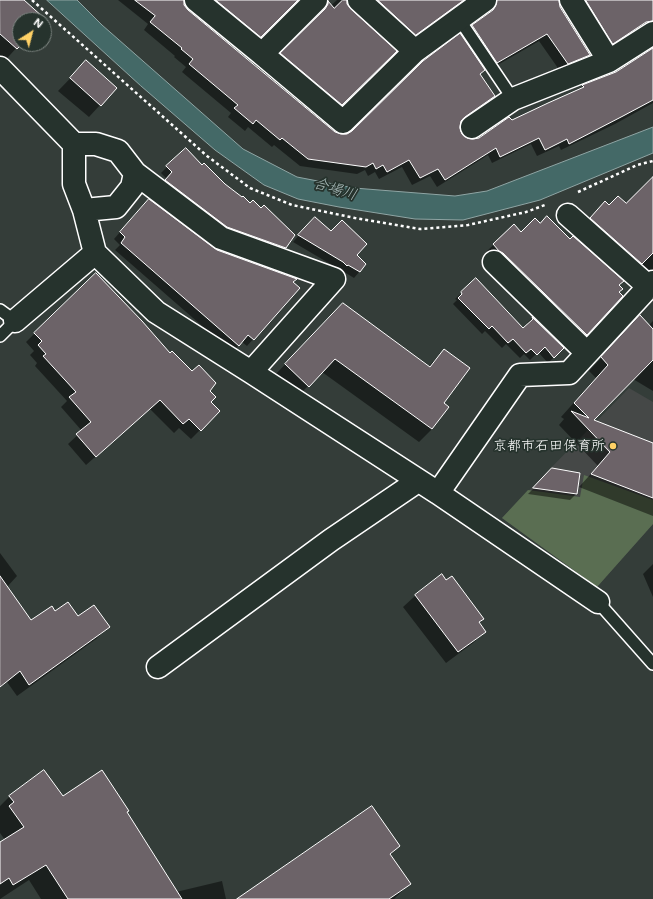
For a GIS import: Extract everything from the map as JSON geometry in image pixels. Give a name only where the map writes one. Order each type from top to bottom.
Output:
[{"type":"street","points":[[196,0],[343,122],[415,51],[485,0]]},
{"type":"street","points":[[262,54],[316,0]]},
{"type":"street","points":[[359,0],[415,51]]},
{"type":"street","points":[[571,0],[610,61]]},
{"type":"street","points":[[472,127],[514,99],[610,61],[653,33]]},
{"type":"street","points":[[0,68],[74,144],[74,184],[84,210],[95,253],[156,312],[438,493],[598,602]]},
{"type":"street","points":[[74,144],[96,144],[118,151],[136,173],[221,238],[334,279],[251,372]]},
{"type":"street","points":[[84,210],[116,207],[132,187],[136,173]]},
{"type":"street","points":[[438,493],[520,375],[569,373],[651,284],[571,205]]},
{"type":"street","points":[[8,316],[95,253]]},
{"type":"street","points":[[494,262],[587,353]]},
{"type":"street","points":[[158,667],[331,540],[418,480]]},
{"type":"lane","points":[[459,18],[514,99]]},
{"type":"lane","points":[[0,336],[8,316]]},
{"type":"lane","points":[[598,602],[653,664]]},
{"type":"path","points":[[32,0],[207,156],[250,188],[292,205],[420,229],[468,225],[526,212],[546,204]]},
{"type":"path","points":[[571,205],[637,166],[653,161]]},
{"type":"shaded area","name":"京都市石田保育所","points":[[629,388],[653,402],[653,524],[597,587],[502,518]]},
{"type":"green space","points":[[584,475],[653,500],[653,524],[597,587],[502,518],[528,490],[580,497]]},
{"type":"water","name":"合場川","points":[[47,0],[77,0],[102,25],[243,149],[297,177],[354,188],[455,196],[487,191],[653,127],[653,153],[540,200],[463,220],[415,219],[298,199],[264,185],[215,150],[141,86]]},
{"type":"building","points":[[0,0],[24,0],[37,12],[12,12],[12,45],[0,34]]},
{"type":"building","points":[[135,0],[184,0],[184,5],[188,10],[335,132],[341,134],[347,134],[352,131],[423,61],[460,33],[485,70],[480,74],[495,96],[461,121],[460,128],[462,134],[467,138],[479,138],[509,117],[512,120],[584,87],[582,85],[616,72],[653,48],[653,100],[569,144],[567,139],[545,150],[539,138],[500,157],[496,148],[445,180],[438,169],[420,178],[409,160],[387,172],[383,165],[376,169],[373,163],[366,167],[308,159],[282,138],[280,140],[256,120],[253,124],[234,108],[238,105],[189,64],[193,59],[150,22],[155,16]]},
{"type":"building","points":[[216,0],[298,0],[261,37]]},
{"type":"building","points":[[343,0],[347,0],[347,4],[351,9],[397,51],[342,105],[280,53],[325,9],[328,1],[334,8]]},
{"type":"building","points":[[378,0],[464,0],[416,35]]},
{"type":"building","points":[[497,0],[559,0],[560,7],[590,55],[568,64],[547,34],[497,63],[472,25],[493,10]]},
{"type":"building","points":[[586,0],[653,0],[653,21],[646,22],[613,44]]},
{"type":"building","points":[[86,60],[117,88],[101,106],[70,78]]},
{"type":"building","points":[[186,148],[202,165],[204,163],[225,184],[242,197],[243,196],[250,203],[253,200],[261,208],[264,205],[295,235],[286,248],[227,227],[165,180],[172,172],[166,166]]},
{"type":"building","points":[[653,177],[653,253],[642,264],[590,218],[605,201],[609,205],[618,196],[626,203]]},
{"type":"building","points":[[149,199],[217,250],[297,279],[293,282],[300,288],[254,340],[248,335],[239,346],[121,243],[125,237],[120,232]]},
{"type":"building","points":[[547,216],[570,239],[573,236],[624,281],[619,285],[623,289],[619,292],[623,296],[587,335],[493,244],[514,224],[521,232],[535,218],[540,223]]},
{"type":"building","points":[[315,217],[331,231],[342,220],[367,244],[357,255],[366,264],[360,272],[348,265],[347,266],[343,262],[298,235]]},
{"type":"building","points":[[96,273],[170,353],[172,351],[192,371],[199,365],[216,383],[210,391],[216,397],[211,402],[220,411],[201,431],[189,419],[183,424],[160,400],[96,457],[76,434],[91,422],[69,397],[76,392],[43,356],[46,354],[38,345],[42,341],[34,333]]},
{"type":"building","points":[[476,278],[523,328],[533,319],[532,317],[564,348],[554,358],[545,347],[537,355],[531,349],[526,353],[513,339],[508,343],[492,326],[489,329],[458,298],[462,294],[461,292]]},
{"type":"building","points":[[343,303],[430,367],[444,349],[470,368],[444,403],[449,407],[432,429],[335,359],[309,387],[285,364]]},
{"type":"building","points":[[640,315],[653,329],[653,360],[594,420],[653,443],[653,498],[591,474],[610,452],[571,411],[589,418],[574,403],[608,365],[601,357]]},
{"type":"building","points":[[552,468],[580,473],[577,494],[533,488]]},
{"type":"building","points":[[442,574],[446,580],[452,576],[484,619],[479,622],[486,632],[458,652],[415,595]]},
{"type":"building","points":[[0,576],[31,620],[52,606],[55,611],[68,602],[78,616],[94,605],[110,627],[29,685],[20,671],[0,687]]},
{"type":"building","points":[[44,770],[63,796],[102,770],[129,811],[127,812],[182,899],[68,899],[46,865],[13,885],[9,878],[0,884],[0,842],[24,827],[9,806],[14,802],[9,796]]},
{"type":"building","points":[[372,806],[400,846],[390,854],[411,884],[389,899],[237,899]]},
{"type":"place","name":"京都市石田保育所","points":[[613,446]]}]
